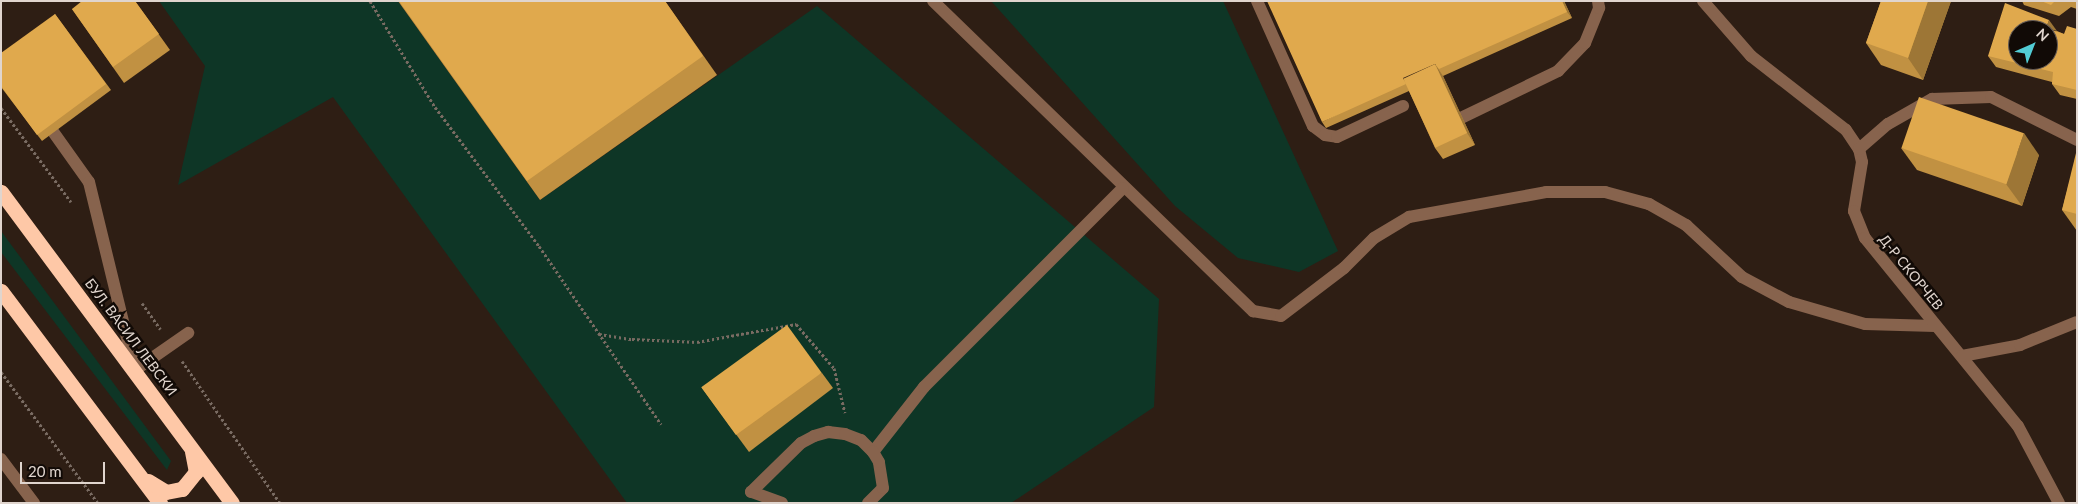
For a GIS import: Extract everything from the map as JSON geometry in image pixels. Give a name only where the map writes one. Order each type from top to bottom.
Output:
[{"type":"highway","name":"БУЛ. ВАСИЛ ЛЕВСКИ","points":[[1,192],[188,440],[232,503]]},
{"type":"highway","points":[[1,291],[160,503]]},
{"type":"highway","points":[[140,474],[160,490],[182,489],[196,472],[195,456],[188,440]]},
{"type":"street","points":[[933,1],[1123,188],[1253,312],[1281,316],[1344,268],[1374,238],[1409,217],[1546,192],[1605,192],[1649,204],[1686,225],[1742,277],[1789,302],[1865,324],[1935,326]]},
{"type":"street","points":[[1257,1],[1313,126],[1324,135],[1337,137],[1403,106]]},
{"type":"street","points":[[1463,117],[1558,71],[1585,43],[1599,8],[1598,1]]},
{"type":"street","points":[[1703,1],[1751,56],[1846,130],[1859,149],[1888,124],[1932,99],[1991,96],[2077,140]]},
{"type":"street","points":[[39,112],[89,182],[135,370],[188,333]]},
{"type":"street","name":"Д-Р СКОРЧЕВ","points":[[1859,149],[1862,162],[1854,211],[1865,238],[2018,426],[2059,503]]},
{"type":"street","points":[[873,452],[924,387],[1123,188]]},
{"type":"street","points":[[1962,356],[2020,345],[2077,322]]},
{"type":"street","points":[[782,503],[751,492],[808,440],[828,432],[861,440],[873,452],[881,468],[883,488],[868,503]]},
{"type":"street","points":[[1,459],[34,503]]},
{"type":"path","points":[[370,1],[435,107],[539,246],[661,424]]},
{"type":"path","points":[[598,334],[632,340],[696,342],[796,324],[834,368],[850,436]]},
{"type":"path","points":[[1,372],[98,503]]},
{"type":"green space","points":[[159,1],[398,1],[540,200],[817,6],[1159,299],[1154,407],[1011,503],[627,503],[333,97],[178,185],[205,66]]},
{"type":"green space","points":[[991,1],[1223,1],[1338,251],[1299,272],[1238,258],[1175,206]]},
{"type":"green space","points":[[1,231],[171,461],[167,470],[1,252]]},
{"type":"building","points":[[82,1],[135,1],[159,34],[113,67],[72,9]]},
{"type":"building","points":[[399,1],[665,1],[703,56],[527,181]]},
{"type":"building","points":[[1267,1],[1562,1],[1567,12],[1439,69],[1435,64],[1403,78],[1406,84],[1322,122]]},
{"type":"building","points":[[1881,1],[1928,1],[1908,58],[1866,43]]},
{"type":"building","points":[[2041,1],[2055,1],[2051,5]]},
{"type":"building","points":[[2005,3],[2049,20],[2008,20],[2008,61],[1988,56]]},
{"type":"building","points":[[55,14],[106,84],[37,135],[1,86],[1,53]]},
{"type":"building","points":[[2067,26],[2077,29],[2077,90],[2052,84],[2053,72],[2045,70],[2058,70],[2058,32],[2064,34]]},
{"type":"building","points":[[1435,64],[1467,133],[1435,148],[1403,79]]},
{"type":"building","points":[[1919,97],[2024,133],[2006,184],[1901,148]]},
{"type":"building","points":[[2077,154],[2077,214],[2062,210]]},
{"type":"building","points":[[787,325],[822,373],[736,435],[701,387]]}]
